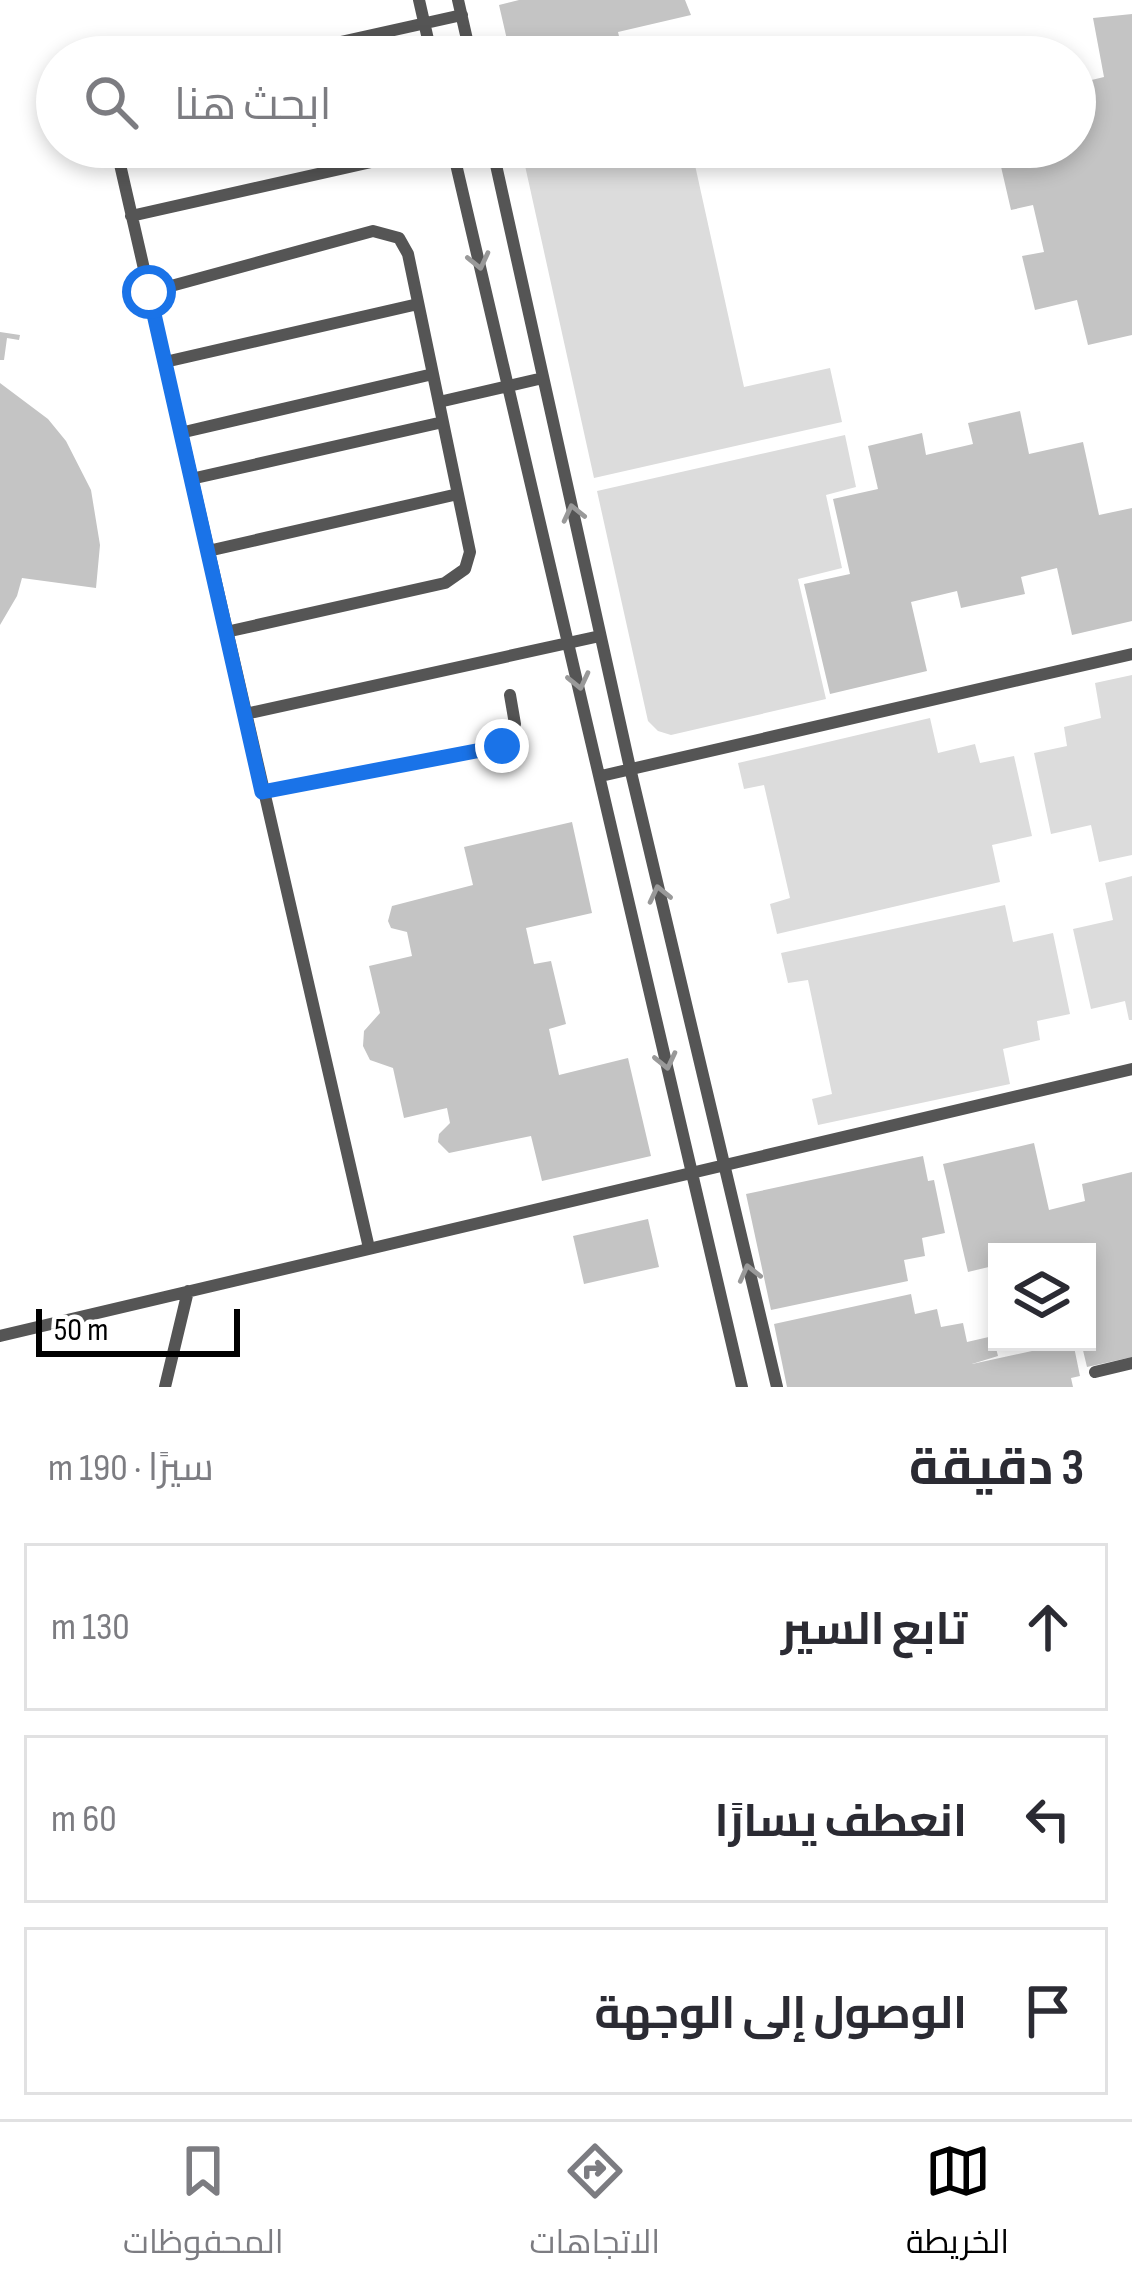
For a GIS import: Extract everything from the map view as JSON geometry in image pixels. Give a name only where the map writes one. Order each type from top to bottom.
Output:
[{"type":"lane","points":[[419,0],[427,36]]},
{"type":"lane","points":[[367,36],[424,23],[460,7]]},
{"type":"lane","points":[[121,168],[369,1247]]},
{"type":"lane","points":[[131,216],[345,168]]},
{"type":"lane","points":[[457,168],[742,1387]]},
{"type":"lane","points":[[497,168],[630,768],[777,1387]]},
{"type":"lane","points":[[149,292],[382,230],[405,245],[470,552],[466,569],[453,580],[226,632]]},
{"type":"lane","points":[[165,362],[418,304]]},
{"type":"lane","points":[[181,433],[433,374]]},
{"type":"lane","points":[[439,402],[543,378]]},
{"type":"lane","points":[[191,479],[443,422]]},
{"type":"lane","points":[[208,551],[458,494]]},
{"type":"lane","points":[[245,714],[600,636]]},
{"type":"lane","points":[[601,776],[1132,654]]},
{"type":"lane","points":[[262,792],[494,749],[513,733],[510,695]]},
{"type":"lane","points":[[0,1336],[1132,1069]]},
{"type":"lane","points":[[165,1387],[188,1291]]},
{"type":"lane","points":[[1095,1372],[1132,1364]]},
{"type":"shaded area","points":[[526,168],[696,168],[744,387],[830,368],[842,422],[594,478]]},
{"type":"shaded area","points":[[845,435],[856,487],[826,495],[842,568],[798,579],[826,699],[671,735],[658,731],[648,721],[597,491]]},
{"type":"shaded area","points":[[1132,675],[1132,855],[1099,862],[1091,825],[1051,834],[1034,753],[1067,746],[1064,727],[1101,718],[1095,683]]},
{"type":"shaded area","points":[[930,718],[938,753],[975,744],[980,763],[1014,756],[1032,836],[992,845],[1000,882],[777,934],[770,904],[790,898],[764,785],[744,789],[738,763]]},
{"type":"shaded area","points":[[1132,876],[1129,1020],[1125,1001],[1091,1009],[1073,929],[1113,920],[1105,883]]},
{"type":"shaded area","points":[[1005,905],[1013,942],[1053,933],[1070,1014],[1037,1021],[1040,1040],[1003,1049],[1010,1084],[818,1125],[812,1099],[832,1094],[808,980],[788,983],[781,953]]},
{"type":"building","points":[[519,0],[685,0],[691,15],[618,32],[619,36],[506,36],[499,5]]},
{"type":"building","points":[[1132,14],[1132,335],[1088,345],[1077,300],[1035,310],[1022,256],[1044,252],[1033,205],[1011,210],[1001,168],[1096,168],[1096,79],[1104,77],[1093,18]]},
{"type":"building","points":[[0,332],[20,335],[19,340],[7,338],[4,360],[0,360]]},
{"type":"building","points":[[0,383],[48,419],[66,441],[91,490],[100,545],[96,588],[22,578],[0,625]]},
{"type":"building","points":[[1020,411],[1029,454],[1083,442],[1099,515],[1132,508],[1132,621],[1072,635],[1057,568],[1021,577],[1025,594],[961,608],[957,591],[911,602],[927,671],[830,694],[804,584],[850,574],[833,499],[878,489],[868,446],[922,433],[926,455],[973,444],[968,423]]},
{"type":"building","points":[[572,822],[592,913],[526,928],[534,964],[551,961],[566,1024],[549,1029],[559,1075],[628,1058],[651,1156],[542,1181],[531,1136],[449,1153],[438,1142],[450,1123],[447,1108],[404,1118],[393,1068],[370,1060],[363,1046],[364,1031],[380,1013],[369,966],[412,956],[407,932],[391,928],[388,921],[392,906],[473,885],[464,847]]},
{"type":"building","points":[[1034,1143],[1049,1210],[1085,1201],[1082,1184],[1132,1172],[1132,1357],[1087,1367],[1083,1351],[1096,1351],[1096,1243],[988,1243],[988,1267],[968,1272],[943,1164]]},
{"type":"building","points":[[923,1156],[928,1181],[934,1180],[945,1233],[922,1238],[925,1256],[904,1260],[908,1281],[771,1310],[746,1194]]},
{"type":"building","points":[[648,1219],[659,1267],[584,1284],[573,1236]]},
{"type":"building","points":[[911,1294],[915,1314],[937,1309],[941,1327],[963,1323],[967,1342],[988,1337],[988,1351],[997,1351],[998,1356],[972,1364],[1032,1351],[1075,1351],[1080,1376],[1071,1378],[1073,1387],[787,1387],[774,1324]]},
{"type":"route","points":[[149,292],[262,792],[502,746]]}]
